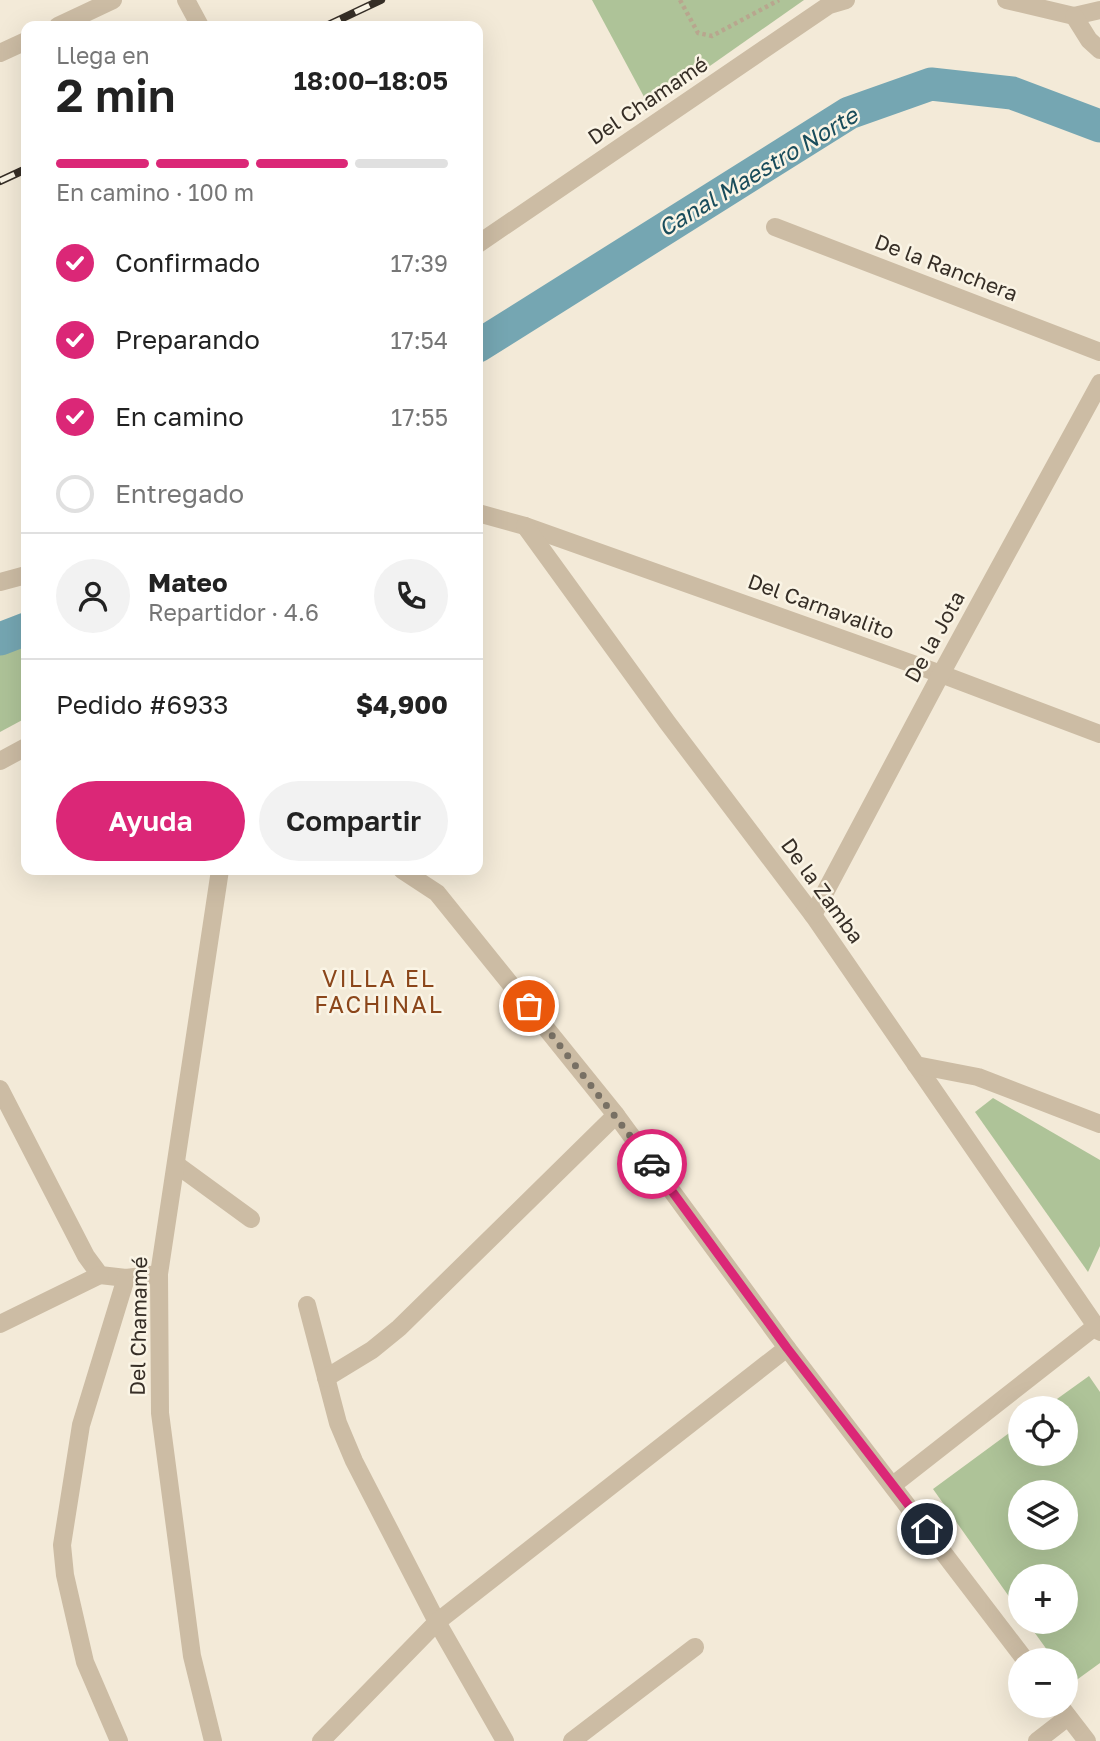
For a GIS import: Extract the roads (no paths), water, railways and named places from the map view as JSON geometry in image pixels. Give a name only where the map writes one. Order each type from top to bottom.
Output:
[{"type":"street","points":[[69,21],[113,0]]},
{"type":"street","points":[[186,0],[197,21]]},
{"type":"street","name":"Del Chamamé","points":[[483,241],[829,5],[846,0]]},
{"type":"street","points":[[1006,0],[1074,16],[1100,10]]},
{"type":"street","points":[[1074,16],[1089,40],[1100,50]]},
{"type":"street","points":[[0,53],[21,43]]},
{"type":"street","name":"De la Ranchera","points":[[775,227],[1100,352]]},
{"type":"street","name":"De la Jota","points":[[813,915],[1100,383]]},
{"type":"street","points":[[483,514],[525,526]]},
{"type":"street","name":"Del Carnavalito","points":[[525,526],[941,674],[1100,734]]},
{"type":"street","name":"De la Zamba","points":[[525,526],[667,722],[813,915],[1098,1329]]},
{"type":"street","points":[[0,582],[21,576]]},
{"type":"street","points":[[0,761],[21,750]]},
{"type":"street","name":"Del Chamamé","points":[[213,1741],[192,1656],[160,1413],[159,1274],[219,875]]},
{"type":"street","points":[[410,875],[437,893],[616,1115],[787,1348],[1016,1648]]},
{"type":"street","points":[[916,1065],[978,1077],[1100,1124]]},
{"type":"street","points":[[0,1089],[86,1256],[100,1275]]},
{"type":"street","points":[[326,1378],[372,1350],[399,1328],[616,1115]]},
{"type":"street","points":[[177,1166],[251,1219]]},
{"type":"street","points":[[0,1324],[100,1275],[127,1278],[159,1274]]},
{"type":"street","points":[[120,1741],[85,1662],[65,1575],[62,1545],[81,1425],[127,1278]]},
{"type":"street","points":[[307,1306],[338,1423],[354,1461],[437,1622],[505,1741]]},
{"type":"street","points":[[893,1485],[1098,1329]]},
{"type":"street","points":[[321,1741],[437,1622],[787,1348]]},
{"type":"street","points":[[572,1741],[695,1647]]},
{"type":"street","points":[[1038,1741],[1059,1718]]},
{"type":"street","points":[[1069,1718],[1087,1741]]},
{"type":"waterway","name":"Canal Maestro Norte","points":[[483,343],[849,113],[931,84],[1012,93],[1100,126]]},
{"type":"waterway","name":"Canal Maestro Norte","points":[[0,639],[21,631]]},
{"type":"railway","points":[[337,21],[381,0]]},
{"type":"railway","points":[[0,181],[21,171]]},
{"type":"district","name":"VILLA EL FACHINAL","points":[[379,992]]}]
